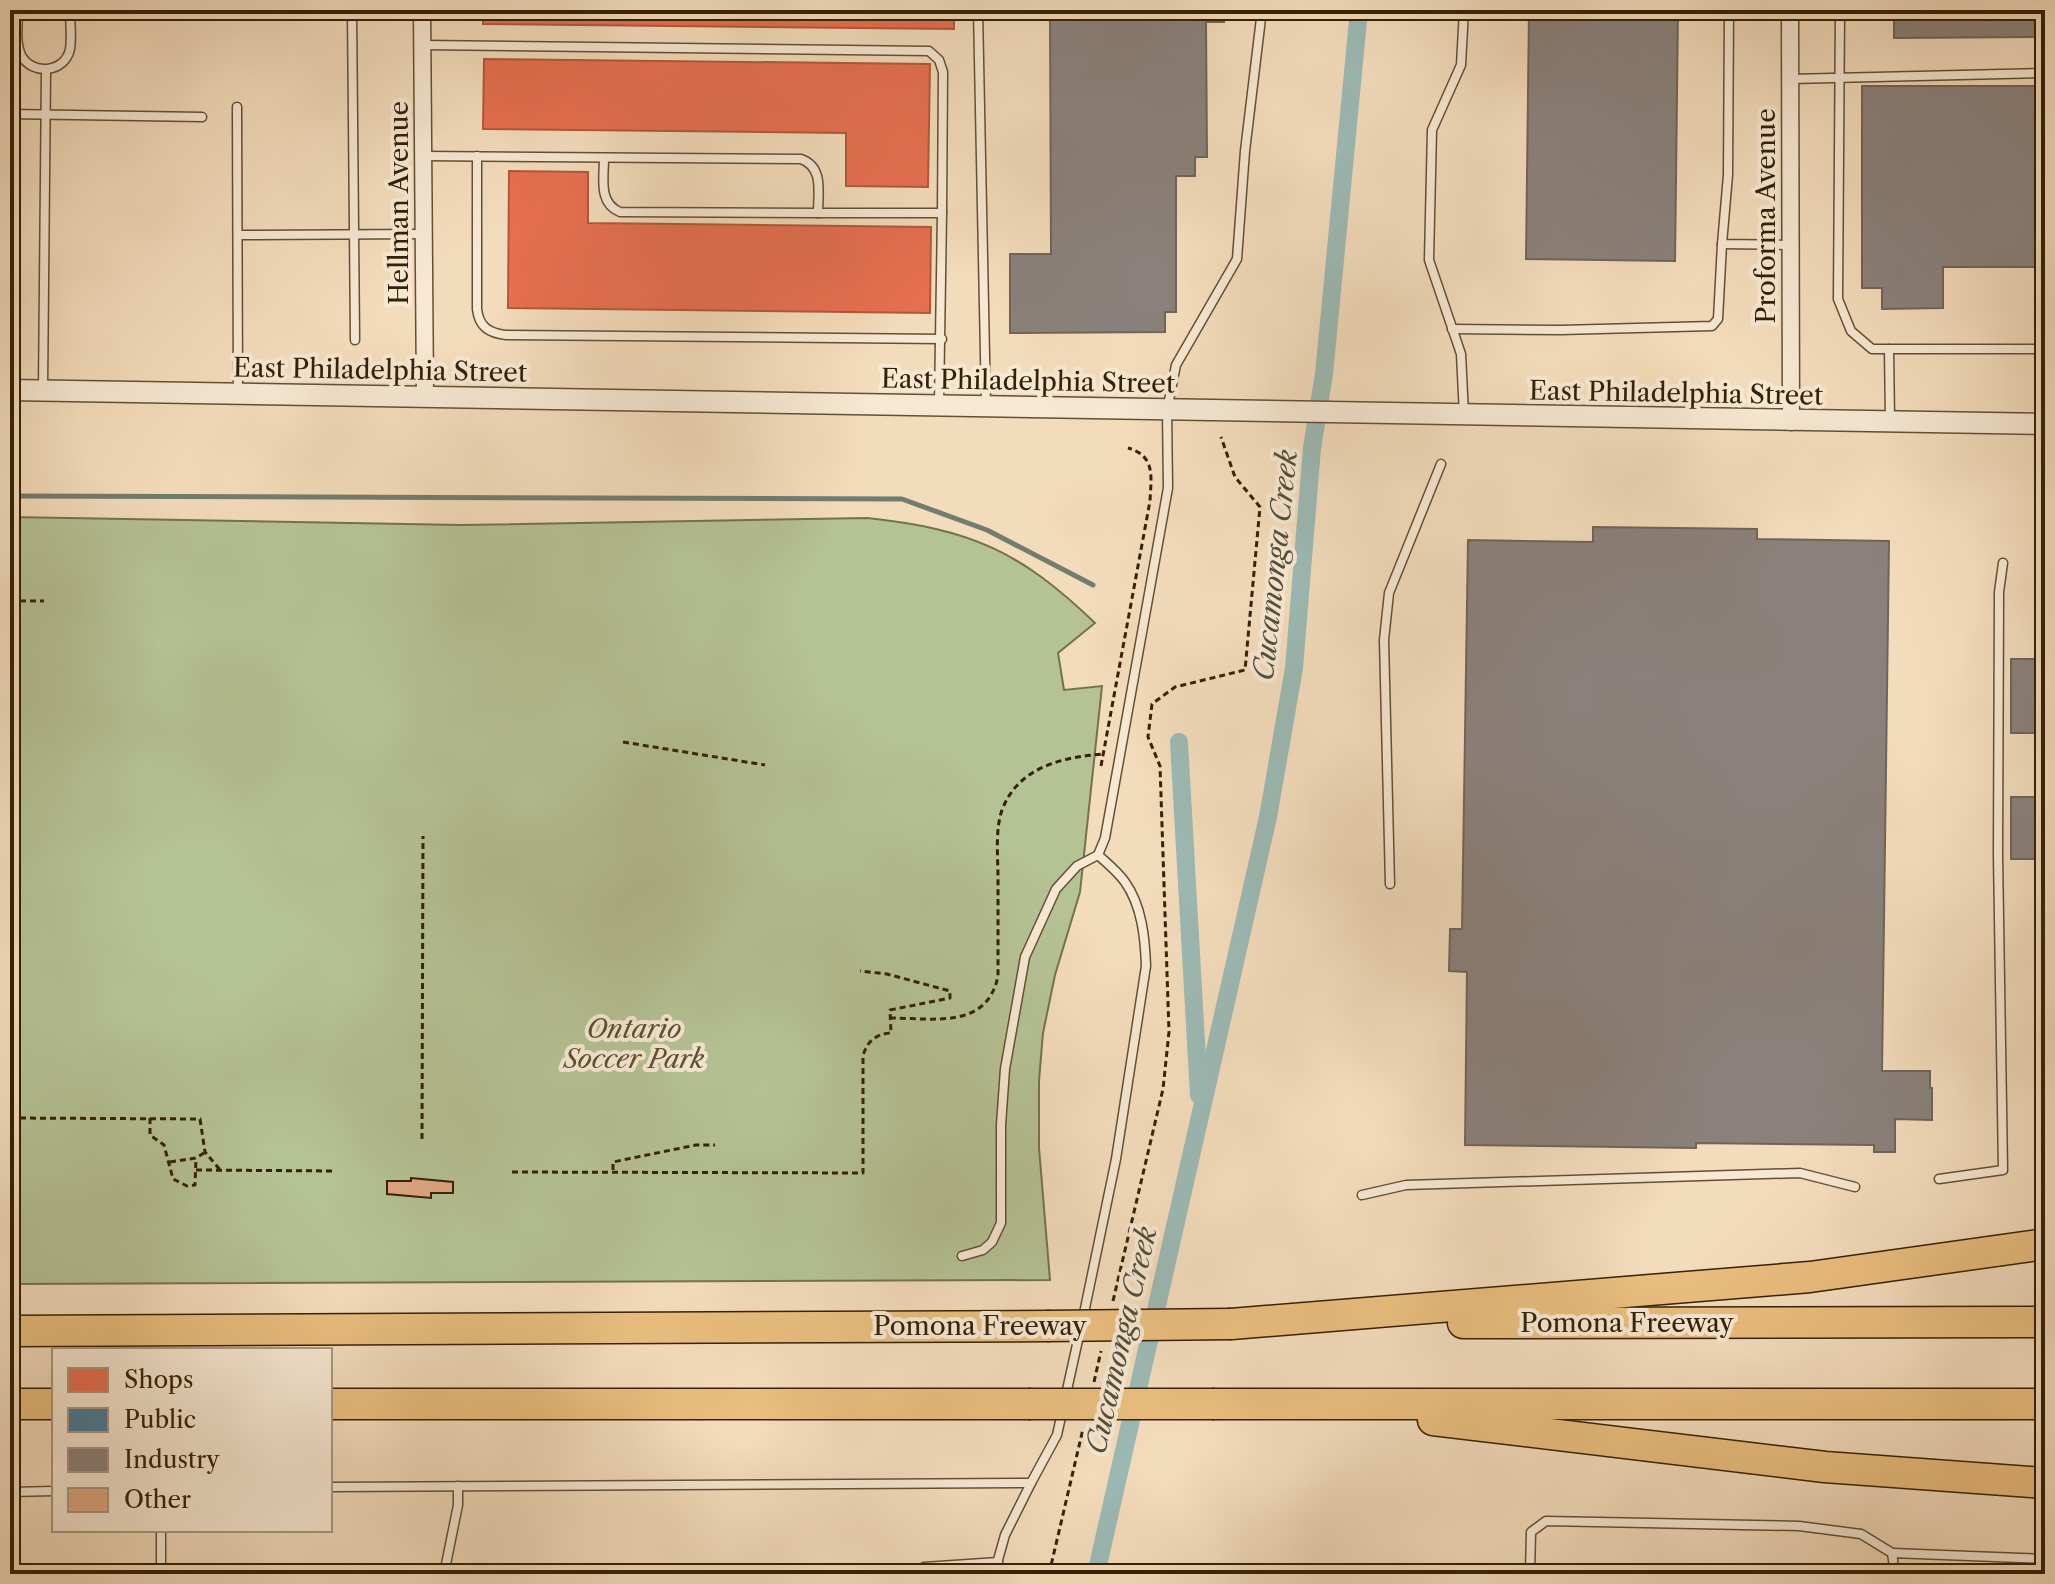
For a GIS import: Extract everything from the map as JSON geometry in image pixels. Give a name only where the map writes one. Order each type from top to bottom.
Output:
[{"type":"highway","points":[[1231,1324],[1810,1277],[2045,1244]]},
{"type":"highway","name":"Pomona Freeway","points":[[10,1331],[2045,1322]]},
{"type":"highway","points":[[10,1404],[52,1404]]},
{"type":"highway","points":[[332,1404],[2045,1404]]},
{"type":"highway","points":[[1296,1404],[1825,1467],[2045,1483]]},
{"type":"street","name":"Hellman Avenue","points":[[422,10],[425,396]]},
{"type":"street","name":"Proforma Avenue","points":[[1790,10],[1791,422]]},
{"type":"street","name":"East Philadelphia Street","points":[[10,390],[2045,424]]},
{"type":"lane","points":[[18,10],[18,42],[23,58],[46,70],[61,63],[67,56],[70,48],[70,10]]},
{"type":"lane","points":[[352,10],[355,340]]},
{"type":"lane","points":[[978,10],[986,406]]},
{"type":"lane","points":[[962,1256],[983,1250],[992,1242],[1001,1223],[1001,1125],[1005,1069],[1025,957],[1056,889],[1077,866],[1098,855],[1109,822],[1168,488],[1167,410],[1176,365],[1237,259],[1245,151],[1262,10]]},
{"type":"lane","points":[[1464,10],[1461,65],[1432,130],[1429,260],[1461,354],[1465,416]]},
{"type":"lane","points":[[1452,329],[1712,326],[1718,319],[1728,175],[1729,10]]},
{"type":"lane","points":[[1840,10],[1838,299],[1851,331],[1872,349],[2045,349]]},
{"type":"lane","points":[[422,45],[929,51],[939,60],[943,72],[939,405]]},
{"type":"lane","points":[[43,391],[46,70]]},
{"type":"lane","points":[[1790,79],[2045,73]]},
{"type":"lane","points":[[237,107],[238,393]]},
{"type":"lane","points":[[10,114],[202,117]]},
{"type":"lane","points":[[423,156],[801,159],[812,165],[818,176],[818,213]]},
{"type":"lane","points":[[477,156],[477,309],[478,319],[489,331],[506,335],[942,339]]},
{"type":"lane","points":[[604,158],[605,200],[611,208],[620,212],[942,213]]},
{"type":"lane","points":[[238,235],[424,234]]},
{"type":"lane","points":[[1722,244],[1790,245]]},
{"type":"lane","points":[[1889,349],[1890,423]]},
{"type":"lane","points":[[1390,884],[1384,640],[1389,593],[1441,464]]},
{"type":"lane","points":[[1939,1179],[2003,1170],[1998,855],[1999,592],[2003,563]]},
{"type":"lane","points":[[994,1574],[1005,1535],[1057,1435],[1106,1215],[1146,966],[1145,939],[1138,911],[1125,882],[1098,855]]},
{"type":"lane","points":[[1362,1195],[1406,1185],[1800,1173],[1855,1187]]},
{"type":"lane","points":[[332,1487],[1031,1483]]},
{"type":"lane","points":[[444,1574],[458,1505],[458,1486]]},
{"type":"lane","points":[[10,1492],[52,1491]]},
{"type":"lane","points":[[1530,1574],[1531,1532],[1546,1521],[1799,1526],[1861,1534],[1892,1553],[2045,1559]]},
{"type":"lane","points":[[161,1532],[161,1574]]},
{"type":"lane","points":[[1892,1553],[1895,1574]]},
{"type":"lane","points":[[925,1574],[924,1567],[998,1562]]},
{"type":"path","points":[[1113,1301],[1163,1089],[1169,1032],[1160,766],[1148,737],[1152,704],[1175,687],[1245,670],[1260,507],[1235,477],[1221,437]]},
{"type":"path","points":[[1101,766],[1150,501],[1151,466],[1146,457],[1128,448]]},
{"type":"path","points":[[10,601],[44,601]]},
{"type":"path","points":[[623,742],[765,765]]},
{"type":"path","points":[[890,1018],[964,1017],[984,1005],[994,992],[998,976],[998,835],[1002,810],[1017,787],[1038,768],[1063,759],[1103,754]]},
{"type":"path","points":[[422,1139],[423,836]]},
{"type":"path","points":[[512,1172],[863,1173],[863,1056],[871,1040],[891,1033],[890,1010],[950,998],[950,991],[887,974],[860,971]]},
{"type":"path","points":[[10,1118],[200,1119],[205,1152],[221,1171]]},
{"type":"path","points":[[150,1118],[150,1135],[164,1145],[173,1179],[180,1184],[195,1185],[196,1158]]},
{"type":"path","points":[[613,1171],[613,1162],[696,1145],[715,1145]]},
{"type":"path","points":[[170,1162],[196,1158],[205,1152]]},
{"type":"path","points":[[196,1170],[334,1171]]},
{"type":"path","points":[[1092,1392],[1102,1346]]},
{"type":"path","points":[[1049,1574],[1085,1422]]},
{"type":"green space","name":"Ontario Soccer Park","points":[[10,517],[461,525],[867,518],[965,537],[1017,561],[1042,578],[1095,623],[1058,653],[1064,690],[1102,686],[1080,892],[1055,975],[1043,1033],[1039,1148],[1050,1280],[10,1284]]},
{"type":"building: Shops","points":[[483,10],[954,10],[954,29],[483,24]]},
{"type":"building: Shops","points":[[484,59],[930,64],[928,187],[846,186],[846,133],[483,129]]},
{"type":"building: Shops","points":[[509,171],[588,172],[588,223],[931,227],[930,313],[508,308]]},
{"type":"building: Public","points":[[1556,1564],[1849,1565],[1849,1574],[1556,1574]]},
{"type":"building: Industry","points":[[1050,10],[1224,10],[1224,22],[1206,22],[1207,157],[1195,157],[1195,176],[1176,176],[1176,312],[1165,312],[1165,332],[1010,333],[1010,254],[1051,254]]},
{"type":"building: Industry","points":[[1529,10],[1678,10],[1675,261],[1526,259]]},
{"type":"building: Industry","points":[[1894,10],[2045,10],[2045,37],[1894,38]]},
{"type":"building: Industry","points":[[1862,86],[2045,86],[2045,267],[1943,267],[1943,308],[1882,309],[1882,288],[1862,288]]},
{"type":"building: Industry","points":[[2042,524],[2045,524],[2045,588],[2043,588]]},
{"type":"building: Industry","points":[[1593,527],[1757,529],[1757,539],[1889,541],[1882,1071],[1930,1071],[1932,1088],[1932,1120],[1895,1119],[1895,1152],[1874,1152],[1874,1145],[1696,1143],[1696,1148],[1465,1145],[1467,972],[1449,971],[1450,929],[1462,929],[1468,540],[1593,542]]},
{"type":"building: Industry","points":[[2011,659],[2045,659],[2045,733],[2011,733]]},
{"type":"building: Industry","points":[[2011,797],[2045,797],[2045,859],[2011,859]]},
{"type":"building: Other","points":[[411,1178],[453,1182],[453,1193],[431,1193],[431,1198],[387,1194],[387,1181],[411,1181]]},
{"type":"waterway","name":"Cucamonga Creek","points":[[1096,1574],[1268,817],[1294,668],[1312,448],[1324,374],[1359,10]]},
{"type":"waterway","points":[[10,496],[902,499],[987,530],[1093,585]]},
{"type":"waterway","name":"Cucamonga Creek","points":[[1179,742],[1199,1095]]}]
